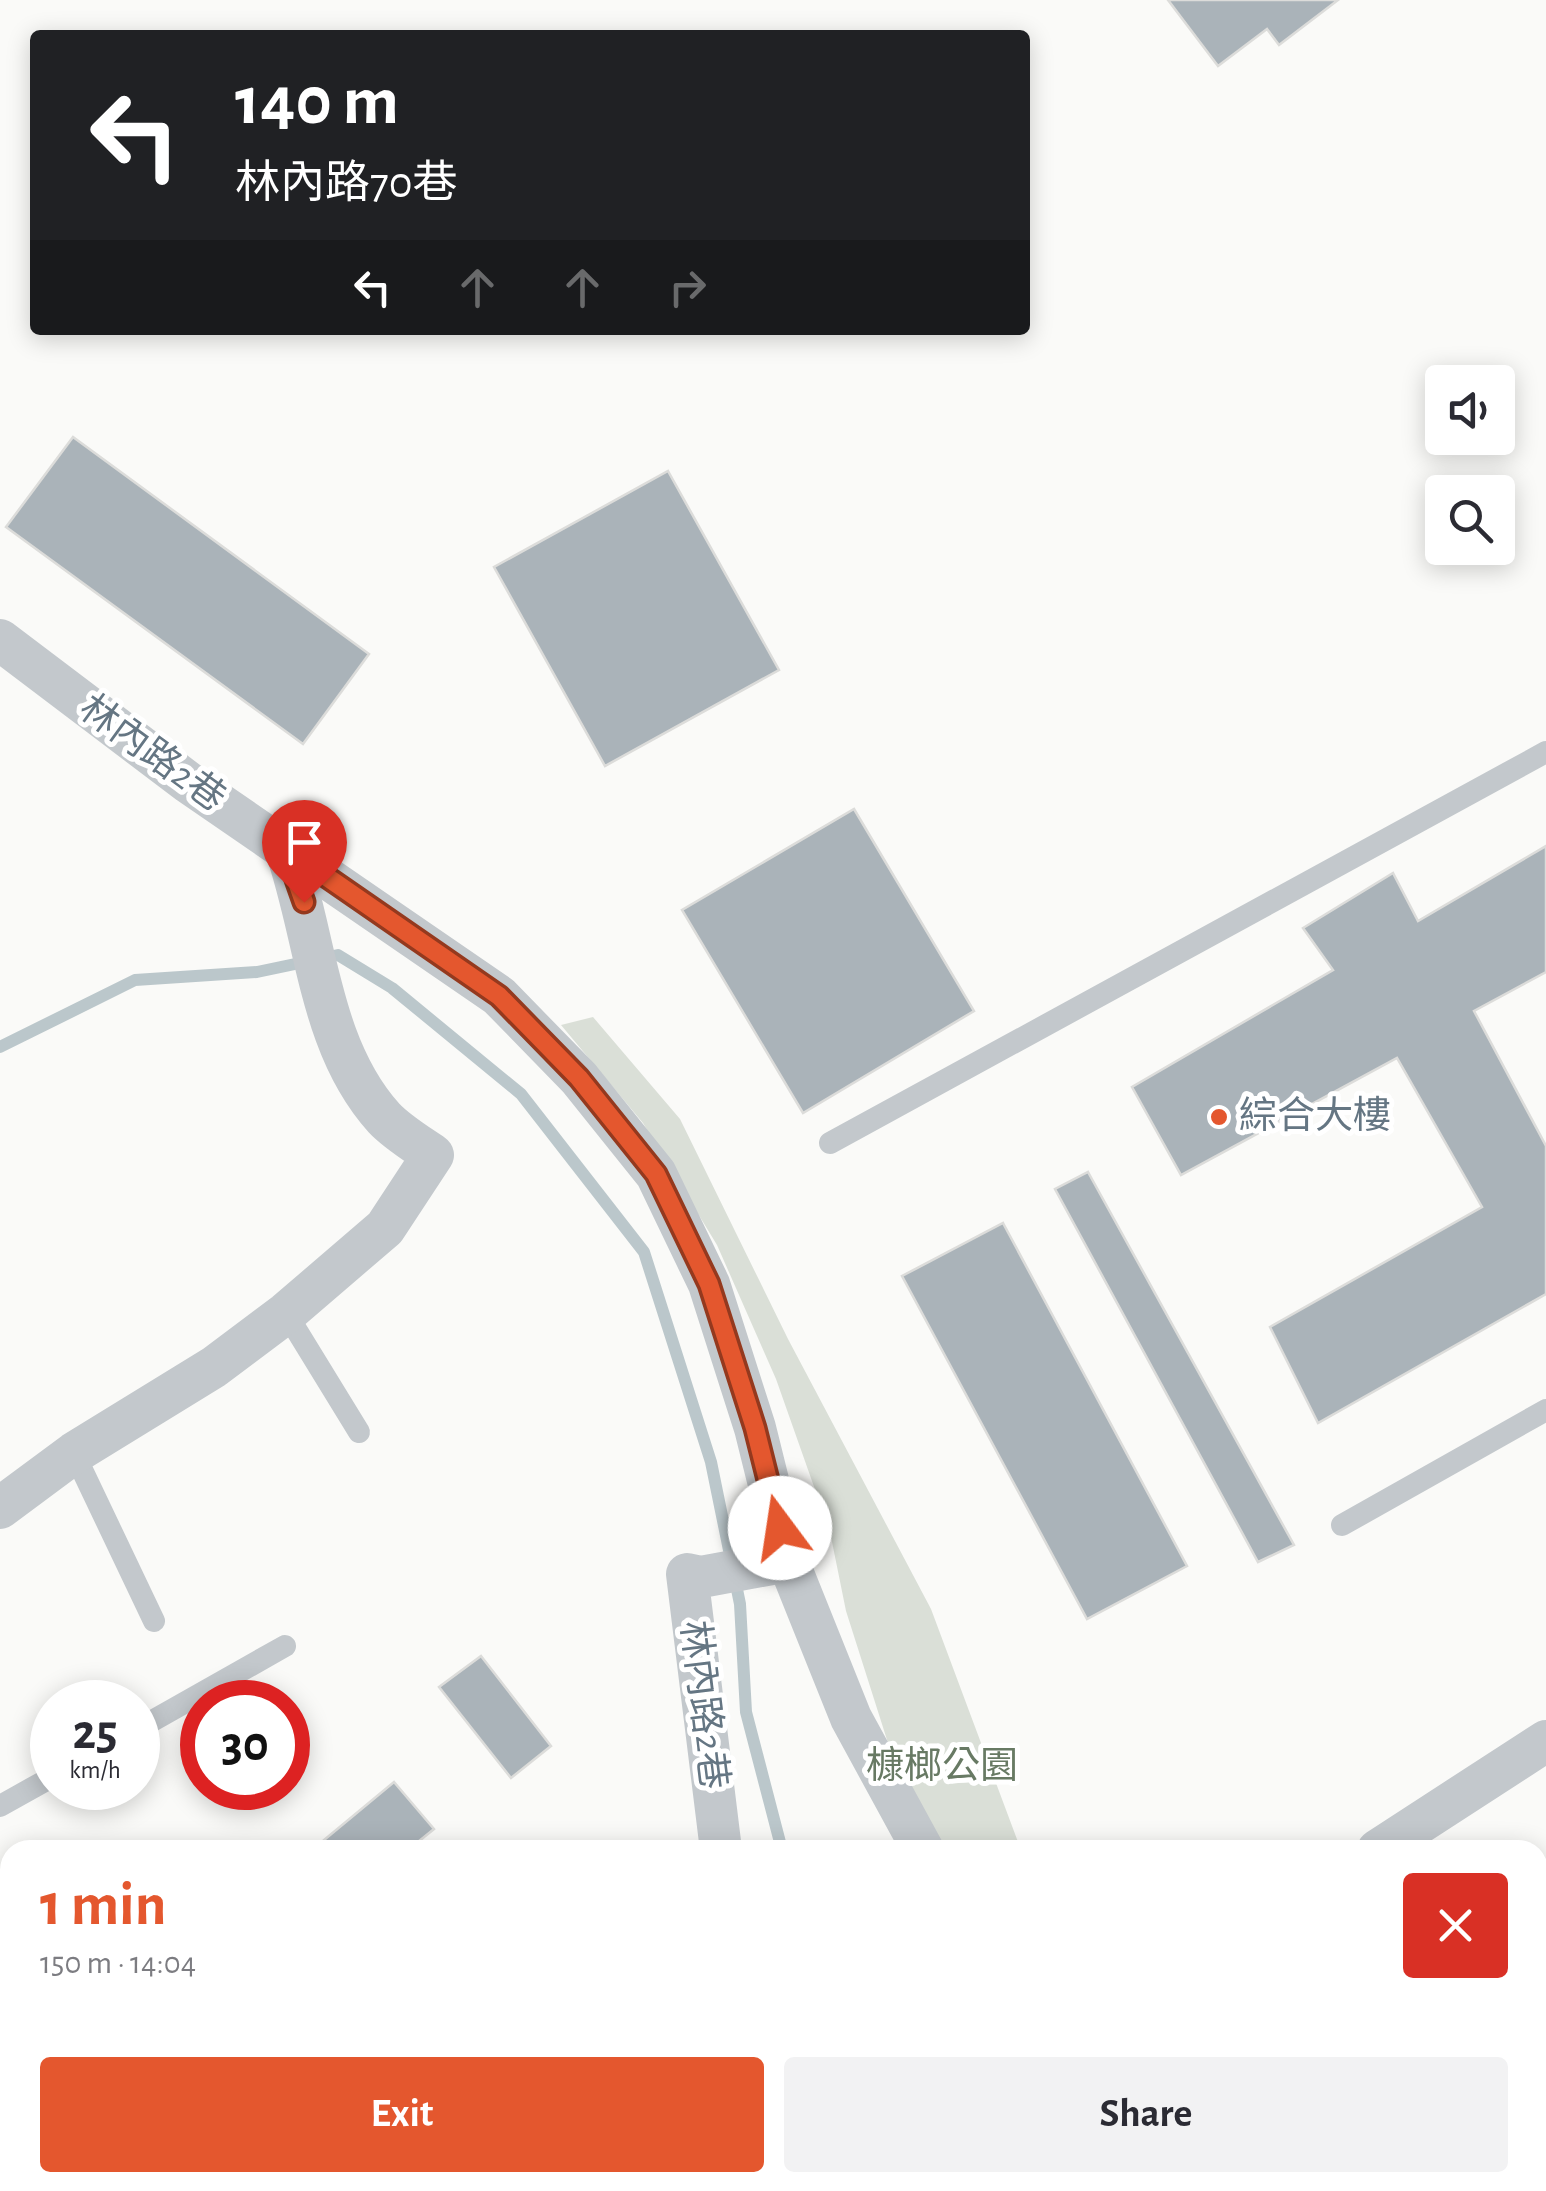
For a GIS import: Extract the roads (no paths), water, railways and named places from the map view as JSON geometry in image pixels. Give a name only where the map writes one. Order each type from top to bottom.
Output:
[{"type":"street","name":"林內路2巷","points":[[0,640],[189,783],[499,996],[579,1078],[656,1174],[709,1284],[755,1428],[788,1561],[851,1718],[917,1840]]},
{"type":"street","points":[[0,1508],[74,1453],[214,1367],[286,1313],[384,1228],[432,1156],[384,1118],[336,1042],[304,902],[285,848]]},
{"type":"street","name":"林內路2巷","points":[[720,1840],[687,1574],[701,1577],[788,1561]]},
{"type":"street","points":[[1393,1840],[1546,1741]]},
{"type":"lane","points":[[830,1143],[1546,752]]},
{"type":"lane","points":[[286,1313],[359,1432]]},
{"type":"lane","points":[[1342,1524],[1546,1410]]},
{"type":"lane","points":[[74,1453],[154,1621]]},
{"type":"lane","points":[[160,1717],[286,1646]]},
{"type":"lane","points":[[0,1806],[30,1789]]},
{"type":"waterway","points":[[0,1047],[135,980],[257,972],[338,955],[392,988],[521,1094],[644,1252],[711,1462],[740,1604],[746,1712],[779,1840]]},
{"type":"place","name":"綜合大樓","points":[[1219,1117]]},
{"type":"park label","name":"槺榔公園","points":[[942,1767]]}]
